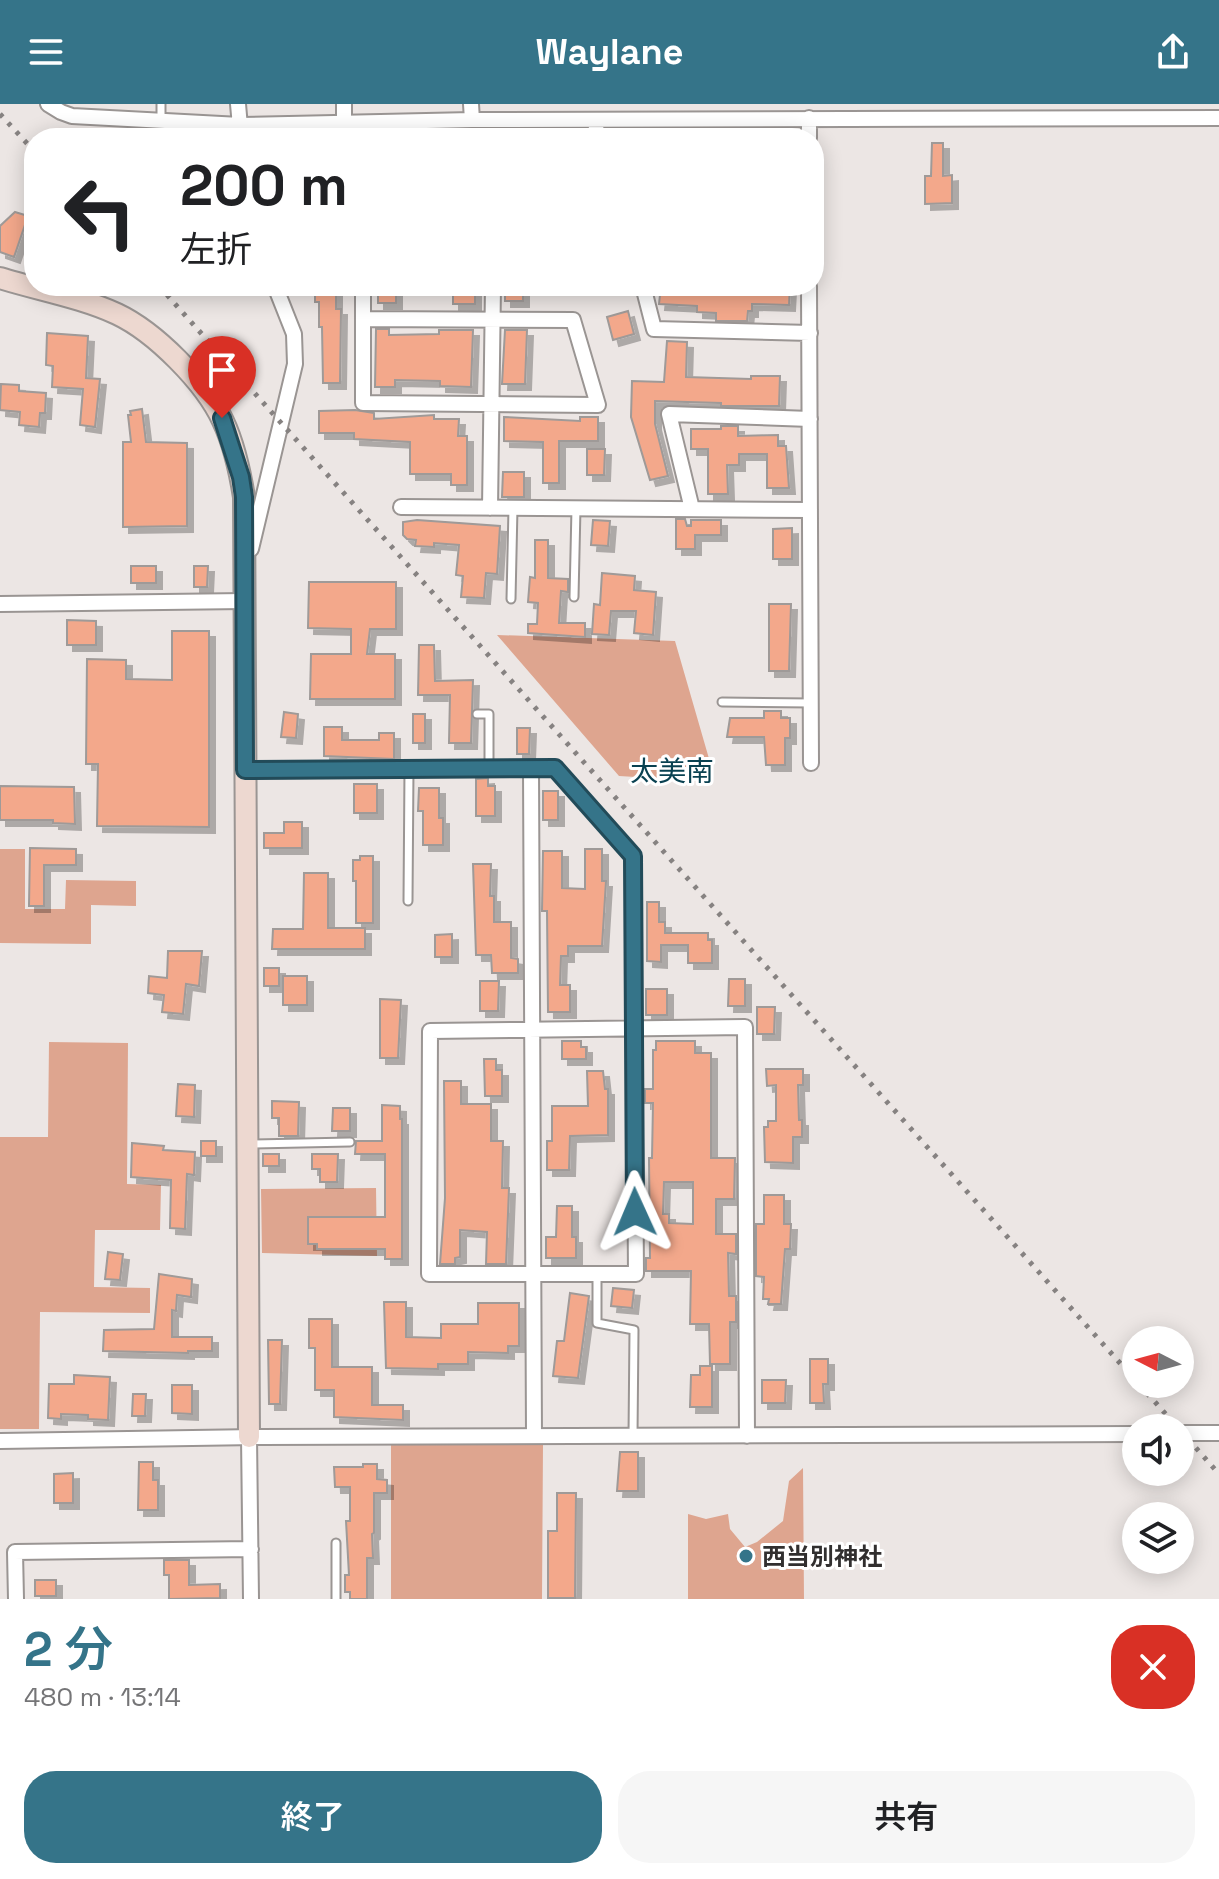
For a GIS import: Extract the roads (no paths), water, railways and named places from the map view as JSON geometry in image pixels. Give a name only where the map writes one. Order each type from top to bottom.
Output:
[{"type":"street","points":[[48,104],[72,116],[208,128]]},
{"type":"street","points":[[238,104],[240,128]]},
{"type":"street","points":[[344,104],[344,124]]},
{"type":"street","points":[[471,104],[472,120]]},
{"type":"street","points":[[809,118],[809,128]]},
{"type":"street","points":[[292,128],[472,120],[1219,118]]},
{"type":"street","points":[[495,120],[495,128]]},
{"type":"street","points":[[594,120],[596,128]]},
{"type":"street","points":[[0,278],[24,285]]},
{"type":"street","points":[[60,296],[104,309],[131,322],[157,341],[201,388],[222,418],[241,477],[244,497],[251,1599]]},
{"type":"street","points":[[244,591],[295,364],[294,334],[279,296]]},
{"type":"street","points":[[363,296],[363,319],[363,403],[598,405],[573,320],[363,319]]},
{"type":"street","points":[[490,508],[493,296]]},
{"type":"street","points":[[646,296],[654,329],[810,333]]},
{"type":"street","points":[[809,296],[811,763]]},
{"type":"street","points":[[692,509],[669,414],[810,419]]},
{"type":"street","points":[[401,507],[810,510]]},
{"type":"street","points":[[0,604],[244,591]]},
{"type":"street","points":[[245,770],[555,768],[633,856],[633,1026],[636,1274],[429,1274],[430,1031],[633,1026],[745,1027],[747,1436]]},
{"type":"street","points":[[531,769],[534,1436]]},
{"type":"street","points":[[1194,1433],[1219,1433]]},
{"type":"street","points":[[0,1441],[249,1437],[1122,1434]]},
{"type":"street","points":[[16,1599],[15,1552],[251,1549]]},
{"type":"lane","points":[[161,104],[161,122]]},
{"type":"lane","points":[[511,599],[513,508]]},
{"type":"lane","points":[[574,597],[576,508]]},
{"type":"lane","points":[[722,702],[811,703]]},
{"type":"lane","points":[[477,714],[489,714],[489,768]]},
{"type":"lane","points":[[408,901],[409,769]]},
{"type":"lane","points":[[246,1144],[350,1142]]},
{"type":"lane","points":[[597,1274],[597,1323],[634,1330],[633,1436]]},
{"type":"lane","points":[[336,1543],[336,1599]]},
{"type":"railway","points":[[0,114],[24,140]]},
{"type":"railway","points":[[168,296],[1122,1365]]},
{"type":"railway","points":[[1151,1398],[1166,1414]]},
{"type":"railway","points":[[1194,1446],[1219,1474]]},
{"type":"place","name":"西当別神社","points":[[746,1556]]},
{"type":"district","name":"太美南","points":[[672,771]]}]
